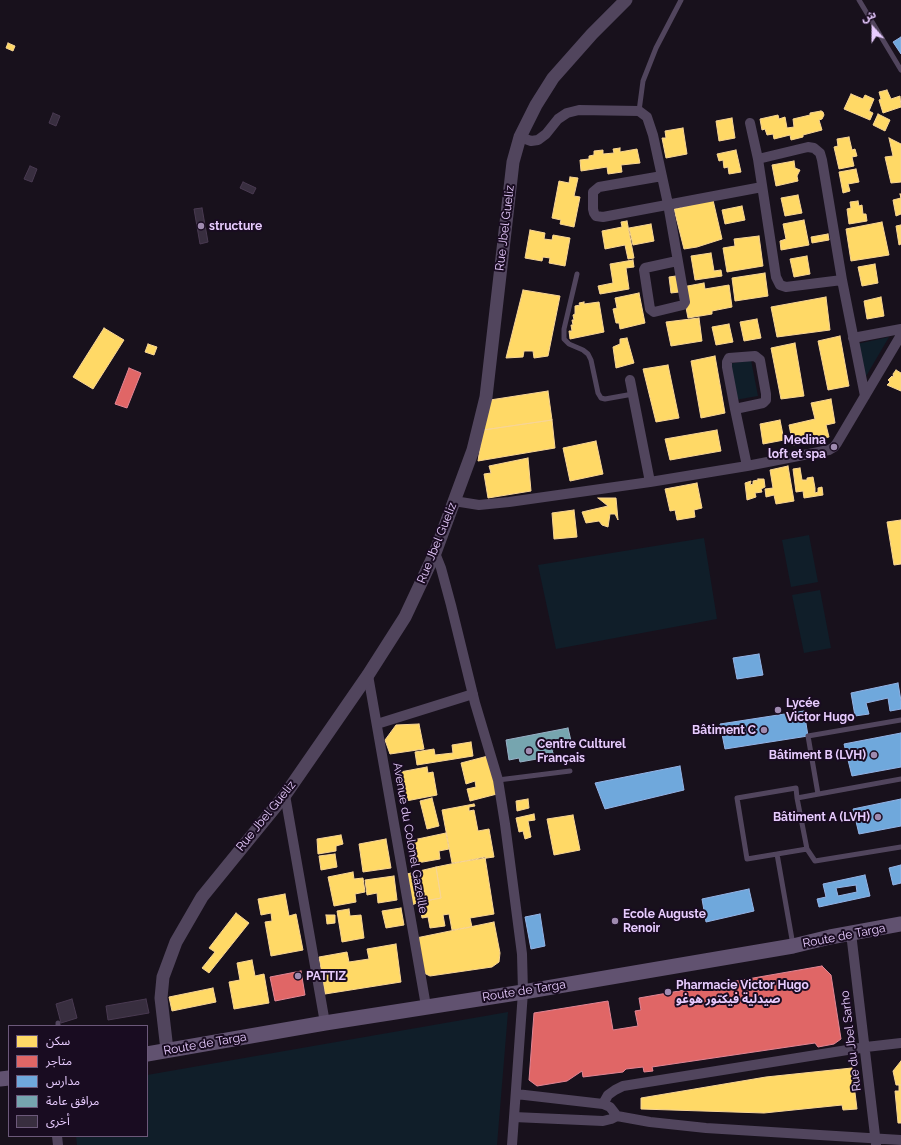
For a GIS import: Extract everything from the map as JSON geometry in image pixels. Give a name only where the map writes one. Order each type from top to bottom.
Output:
[{"type":"main road","name":"Route de Targa","points":[[148,1054],[426,1006],[523,992],[793,946],[830,937],[901,924]]},
{"type":"street","name":"Rue Jbel Gueliz","points":[[167,1050],[161,998],[163,977],[176,942],[202,897],[285,795],[368,675],[405,617],[435,553],[473,450],[486,397],[512,170],[520,137],[536,105],[553,78],[592,34],[626,0]]},
{"type":"street","points":[[520,137],[531,141],[538,140],[546,134],[558,119],[567,113],[579,110],[639,111],[647,117],[653,135],[668,204],[684,304],[654,312],[650,309],[644,270],[650,266],[677,261]]},
{"type":"street","points":[[750,122],[758,159],[776,277],[780,285],[786,287],[842,280]]},
{"type":"street","points":[[758,159],[808,147],[814,148],[820,153],[842,280],[865,396]]},
{"type":"street","points":[[662,176],[599,187],[593,192],[594,213],[600,217],[762,187]]},
{"type":"street","points":[[853,338],[901,329]]},
{"type":"street","points":[[454,501],[487,505],[650,482],[747,466],[824,451],[834,447],[901,335]]},
{"type":"street","points":[[735,409],[766,400],[760,360],[755,356],[730,358],[728,360],[727,367],[735,409],[747,466]]},
{"type":"street","points":[[630,380],[650,482]]},
{"type":"street","points":[[435,553],[441,568],[473,694],[498,780],[522,954],[523,992],[512,1145]]},
{"type":"street","name":"Avenue du Colonel Gazeille","points":[[368,675],[426,1006]]},
{"type":"street","points":[[377,724],[473,694]]},
{"type":"street","points":[[285,795],[325,1023]]},
{"type":"street","name":"Rue du Jbel Sarho","points":[[852,933],[876,1141]]},
{"type":"street","points":[[603,1104],[608,1096],[623,1086],[866,1047],[901,1043]]},
{"type":"street","points":[[516,1094],[603,1104],[610,1108],[617,1116]]},
{"type":"street","points":[[514,1117],[603,1121],[617,1116],[650,1122],[706,1128],[876,1141],[901,1140]]},
{"type":"lane","points":[[639,111],[643,81],[656,48],[681,0]]},
{"type":"lane","points":[[859,0],[901,70]]},
{"type":"lane","points":[[577,274],[564,328],[564,339],[569,344],[583,350],[588,354],[600,398],[605,400],[633,394]]},
{"type":"lane","points":[[818,794],[808,736],[901,720]]},
{"type":"lane","points":[[498,780],[570,771]]},
{"type":"lane","points":[[797,798],[901,779]]},
{"type":"lane","points":[[806,849],[747,859],[737,798],[796,788],[806,849],[815,861],[901,847]]},
{"type":"lane","points":[[777,854],[793,946]]},
{"type":"shaded area","points":[[889,337],[865,378],[857,344]]},
{"type":"shaded area","points":[[751,360],[758,396],[735,400],[729,364]]},
{"type":"shaded area","points":[[809,535],[818,582],[791,587],[782,540]]},
{"type":"shaded area","points":[[704,538],[717,619],[556,649],[538,565]]},
{"type":"shaded area","points":[[820,590],[831,648],[804,653],[792,595]]},
{"type":"shaded area","points":[[508,1012],[497,1145],[77,1145],[76,1137],[148,1137],[148,1075]]},
{"type":"building: سكن","points":[[8,43],[15,46],[13,51],[6,48]]},
{"type":"building: سكن","points":[[887,90],[891,99],[900,96],[901,107],[883,113],[879,100],[881,99],[879,92]]},
{"type":"building: سكن","points":[[851,94],[863,99],[865,95],[874,99],[869,111],[873,113],[870,120],[844,109]]},
{"type":"building: سكن","points":[[821,111],[824,115],[822,119],[819,120],[822,130],[803,135],[803,137],[791,140],[790,135],[774,139],[773,134],[767,135],[765,129],[762,130],[760,119],[778,115],[779,119],[785,117],[787,128],[794,127],[793,119]]},
{"type":"building: سكن","points":[[878,114],[890,120],[885,131],[873,125]]},
{"type":"building: سكن","points":[[732,118],[735,138],[719,141],[716,121]]},
{"type":"building: سكن","points":[[683,128],[687,154],[666,158],[662,138],[666,138],[665,131]]},
{"type":"building: سكن","points":[[849,137],[852,150],[855,149],[857,156],[852,157],[854,166],[839,169],[834,147],[838,146],[837,139]]},
{"type":"building: سكن","points":[[889,138],[901,144],[901,182],[891,183],[885,157],[893,156]]},
{"type":"building: سكن","points":[[620,148],[620,152],[637,149],[640,163],[621,165],[622,172],[608,174],[607,167],[581,171],[580,160],[589,159],[589,156],[594,155],[594,151],[603,150],[603,154],[614,153],[613,149]]},
{"type":"building: سكن","points":[[736,150],[741,172],[729,174],[728,167],[724,168],[723,160],[719,161],[717,154]]},
{"type":"building: سكن","points":[[794,161],[795,168],[800,170],[797,176],[798,181],[776,186],[772,165]]},
{"type":"building: سكن","points":[[856,169],[859,182],[848,184],[850,191],[843,193],[839,172]]},
{"type":"building: سكن","points":[[570,177],[578,178],[574,196],[580,197],[574,227],[560,224],[561,220],[552,218],[559,181],[569,183]]},
{"type":"building: سكن","points":[[798,195],[802,213],[785,216],[781,198]]},
{"type":"building: سكن","points":[[901,198],[901,214],[896,216],[893,200]]},
{"type":"building: سكن","points":[[713,200],[722,239],[697,247],[684,249],[674,209]]},
{"type":"building: سكن","points":[[858,201],[859,206],[862,205],[863,214],[866,214],[867,221],[849,224],[847,209],[851,208],[850,202]]},
{"type":"building: سكن","points":[[742,206],[745,220],[725,224],[722,210]]},
{"type":"building: سكن","points":[[804,220],[809,245],[781,250],[780,241],[786,239],[783,224]]},
{"type":"building: سكن","points":[[627,221],[634,258],[628,259],[625,245],[605,249],[602,231],[622,227],[621,222]]},
{"type":"building: سكن","points":[[882,222],[889,255],[851,261],[846,229]]},
{"type":"building: سكن","points":[[651,224],[654,241],[633,245],[629,228]]},
{"type":"building: سكن","points":[[901,225],[901,244],[899,245],[896,226]]},
{"type":"building: سكن","points":[[530,230],[545,233],[544,239],[552,240],[553,235],[570,238],[565,266],[549,263],[550,258],[543,257],[542,261],[525,258]]},
{"type":"building: سكن","points":[[828,234],[829,240],[812,243],[811,237]]},
{"type":"building: سكن","points":[[759,236],[763,266],[727,272],[723,248],[735,246],[734,239]]},
{"type":"building: سكن","points":[[711,253],[714,271],[721,270],[722,276],[695,280],[691,256]]},
{"type":"building: سكن","points":[[807,256],[810,274],[794,277],[790,259]]},
{"type":"building: سكن","points":[[633,260],[634,267],[626,268],[629,289],[600,294],[598,286],[613,283],[610,264]]},
{"type":"building: سكن","points":[[875,264],[878,283],[862,286],[858,267]]},
{"type":"building: سكن","points":[[765,273],[768,296],[735,301],[732,278]]},
{"type":"building: سكن","points":[[676,276],[679,292],[671,293],[669,277]]},
{"type":"building: سكن","points":[[704,283],[705,289],[729,285],[732,307],[712,311],[712,314],[688,318],[682,287]]},
{"type":"building: سكن","points":[[523,290],[560,296],[548,356],[534,358],[533,351],[524,351],[523,357],[506,358]]},
{"type":"building: سكن","points":[[639,293],[645,323],[620,329],[619,323],[616,323],[613,309],[617,308],[615,298]]},
{"type":"building: سكن","points":[[826,297],[830,330],[777,337],[771,307]]},
{"type":"building: سكن","points":[[881,297],[884,316],[867,319],[864,301]]},
{"type":"building: سكن","points":[[584,302],[584,304],[599,302],[604,332],[570,339],[569,331],[572,331],[571,325],[573,325],[572,320],[574,320],[573,315],[575,314],[575,306]]},
{"type":"building: سكن","points":[[699,318],[702,341],[671,346],[666,322]]},
{"type":"building: سكن","points":[[757,319],[761,338],[744,341],[740,322]]},
{"type":"building: سكن","points":[[729,324],[733,342],[716,345],[712,327]]},
{"type":"building: سكن","points":[[104,328],[124,340],[93,389],[73,377]]},
{"type":"building: سكن","points":[[840,336],[849,386],[828,390],[818,341]]},
{"type":"building: سكن","points":[[627,338],[634,363],[616,368],[613,347],[620,344],[620,339]]},
{"type":"building: سكن","points":[[795,343],[804,396],[781,399],[771,348]]},
{"type":"building: سكن","points":[[148,344],[157,347],[154,355],[145,352]]},
{"type":"building: سكن","points":[[715,356],[725,413],[701,418],[691,361]]},
{"type":"building: سكن","points":[[668,365],[679,418],[656,422],[643,369]]},
{"type":"building: سكن","points":[[896,370],[901,373],[901,391],[887,385],[890,382],[888,380],[892,376],[894,377],[893,374]]},
{"type":"building: سكن","points":[[548,391],[552,420],[483,430],[490,400]]},
{"type":"building: سكن","points":[[831,399],[835,423],[826,425],[829,437],[793,445],[789,425],[815,419],[811,403]]},
{"type":"building: سكن","points":[[552,420],[555,448],[478,461],[483,430]]},
{"type":"building: سكن","points":[[780,420],[784,440],[763,444],[760,424]]},
{"type":"building: سكن","points":[[717,430],[721,451],[670,460],[665,439]]},
{"type":"building: سكن","points":[[596,441],[603,474],[570,481],[563,448]]},
{"type":"building: سكن","points":[[528,458],[531,491],[488,498],[484,474],[491,473],[489,466]]},
{"type":"building: سكن","points":[[788,466],[794,501],[776,504],[774,495],[766,497],[765,489],[773,488],[770,470]]},
{"type":"building: سكن","points":[[800,468],[802,480],[807,480],[807,478],[813,477],[815,493],[818,492],[818,488],[822,487],[823,495],[804,498],[803,491],[796,492],[793,469]]},
{"type":"building: سكن","points":[[764,479],[765,487],[761,489],[762,492],[755,493],[756,497],[747,500],[745,483],[751,481],[750,485],[753,484],[753,481]]},
{"type":"building: سكن","points":[[697,483],[702,508],[694,510],[695,517],[677,520],[675,510],[670,511],[665,489]]},
{"type":"building: سكن","points":[[598,498],[616,498],[618,520],[615,514],[610,514],[608,527],[602,525],[599,521],[586,523],[582,512],[608,506]]},
{"type":"building: سكن","points":[[574,510],[577,537],[554,539],[552,513]]},
{"type":"building: سكن","points":[[901,520],[901,564],[894,565],[887,522]]},
{"type":"building: سكن","points":[[419,724],[424,749],[390,754],[385,740],[396,725]]},
{"type":"building: سكن","points":[[471,742],[473,756],[417,765],[415,752],[434,749],[435,755],[453,753],[452,745]]},
{"type":"building: سكن","points":[[488,756],[497,794],[470,801],[467,789],[476,787],[475,781],[466,784],[461,763]]},
{"type":"building: سكن","points":[[427,767],[428,773],[433,772],[437,795],[406,801],[400,772]]},
{"type":"building: سكن","points":[[432,798],[439,826],[427,829],[420,801]]},
{"type":"building: سكن","points":[[528,799],[529,808],[517,811],[516,801]]},
{"type":"building: سكن","points":[[474,804],[475,806],[469,807],[469,811],[474,810],[478,831],[489,829],[494,857],[452,863],[442,810]]},
{"type":"building: سكن","points":[[534,814],[535,820],[528,821],[531,837],[525,839],[523,831],[519,832],[516,818]]},
{"type":"building: سكن","points":[[573,815],[580,850],[554,855],[547,819]]},
{"type":"building: سكن","points":[[446,833],[449,849],[439,851],[440,859],[417,863],[413,840]]},
{"type":"building: سكن","points":[[341,835],[343,844],[336,846],[336,851],[318,854],[317,839]]},
{"type":"building: سكن","points":[[386,839],[391,868],[363,872],[359,844]]},
{"type":"building: سكن","points":[[335,854],[337,867],[321,870],[319,856]]},
{"type":"building: سكن","points":[[485,857],[494,914],[470,918],[472,927],[452,930],[449,914],[443,915],[445,926],[430,928],[428,917],[422,918],[419,902],[441,898],[436,867]]},
{"type":"building: سكن","points":[[436,867],[441,898],[419,902],[412,905],[407,874]]},
{"type":"building: سكن","points":[[353,872],[354,879],[363,878],[365,892],[355,894],[356,902],[334,906],[328,877]]},
{"type":"building: سكن","points":[[394,876],[397,900],[378,903],[377,893],[367,895],[365,880]]},
{"type":"building: سكن","points":[[285,894],[289,916],[296,914],[303,950],[271,956],[265,922],[272,921],[271,913],[261,915],[258,899]]},
{"type":"building: سكن","points":[[401,908],[404,925],[386,928],[382,911]]},
{"type":"building: سكن","points":[[349,909],[350,916],[361,915],[364,938],[342,942],[337,911]]},
{"type":"building: سكن","points":[[236,913],[249,923],[209,973],[202,968],[215,952],[209,948]]},
{"type":"building: سكن","points":[[326,915],[335,915],[335,923],[327,924]]},
{"type":"building: سكن","points":[[494,922],[500,953],[499,962],[492,967],[430,976],[424,973],[416,938]]},
{"type":"building: سكن","points":[[396,944],[401,982],[325,994],[319,957],[347,952],[349,962],[369,959],[367,949]]},
{"type":"building: سكن","points":[[252,960],[255,976],[264,974],[269,1003],[234,1009],[229,982],[240,980],[237,963]]},
{"type":"building: سكن","points":[[213,988],[216,1002],[172,1011],[169,997]]},
{"type":"building: سكن","points":[[901,1061],[901,1085],[896,1085],[893,1071]]},
{"type":"building: سكن","points":[[852,1068],[857,1109],[843,1110],[842,1105],[764,1113],[641,1109],[641,1098],[766,1077]]},
{"type":"building: سكن","points":[[899,1085],[901,1085],[901,1123],[898,1123],[895,1091],[899,1091]]},
{"type":"building: متاجر","points":[[129,368],[141,373],[127,408],[115,404]]},
{"type":"building: متاجر","points":[[822,966],[831,975],[841,1039],[834,1044],[818,1047],[815,1043],[652,1067],[653,1071],[644,1072],[643,1067],[626,1069],[623,1072],[583,1077],[582,1071],[567,1081],[537,1086],[529,1080],[534,1013],[608,1001],[613,1030],[638,1026],[635,1011],[641,1010],[639,998]]},
{"type":"building: متاجر","points":[[301,971],[305,995],[275,1001],[270,977]]},
{"type":"building: مدارس","points":[[901,37],[901,54],[893,42]]},
{"type":"building: مدارس","points":[[759,654],[763,675],[737,679],[733,658]]},
{"type":"building: مدارس","points":[[898,683],[901,709],[890,711],[888,698],[866,703],[869,714],[855,716],[851,693]]},
{"type":"building: مدارس","name":"Bâtiment C","points":[[804,711],[808,736],[725,749],[720,724]]},
{"type":"building: مدارس","name":"Bâtiment B (LVH)","points":[[901,733],[901,767],[852,776],[844,744]]},
{"type":"building: مدارس","points":[[680,766],[684,790],[605,809],[595,783]]},
{"type":"building: مدارس","name":"Bâtiment A (LVH)","points":[[901,799],[901,826],[859,834],[853,809]]},
{"type":"building: مدارس","points":[[901,865],[901,883],[893,885],[889,868]]},
{"type":"building: مدارس","points":[[865,875],[870,896],[819,907],[817,899],[826,897],[823,884]],"holes":[[[856,885],[857,892],[838,896],[836,888]]]},
{"type":"building: مدارس","points":[[749,889],[754,911],[706,922],[702,899]]},
{"type":"building: مدارس","points":[[540,914],[545,946],[531,949],[525,917]]},
{"type":"building: مرافق عامة","points":[[568,728],[571,741],[560,744],[560,748],[552,750],[554,756],[520,762],[519,758],[509,760],[506,740]]},
{"type":"building: أخرى","points":[[53,113],[60,116],[56,126],[49,123]]},
{"type":"building: أخرى","points":[[30,166],[37,169],[32,182],[24,179]]},
{"type":"building: أخرى","points":[[243,182],[256,188],[253,194],[240,188]]},
{"type":"building: أخرى","name":"structure","points":[[202,208],[208,242],[200,244],[194,209]]},
{"type":"building: أخرى","points":[[72,999],[77,1018],[61,1023],[56,1004]]},
{"type":"building: أخرى","points":[[146,999],[149,1013],[108,1020],[106,1006]]},
{"type":"place","name":"structure","points":[[201,226]]},
{"type":"place","name":"Medina loft et spa","points":[[834,447]]},
{"type":"place","name":"Lycée Victor Hugo","points":[[778,710]]},
{"type":"place","name":"Bâtiment C","points":[[764,730]]},
{"type":"place","name":"Centre Culturel Français","points":[[529,751]]},
{"type":"place","name":"Bâtiment B (LVH)","points":[[874,755]]},
{"type":"place","name":"Bâtiment A (LVH)","points":[[878,817]]},
{"type":"place","name":"Ecole Auguste Renoir","points":[[615,921]]},
{"type":"place","name":"PATTIZ","points":[[298,976]]},
{"type":"place","name":"Pharmacie Victor Hugo صيدلية فيكتور هوغو","points":[[668,992]]}]
